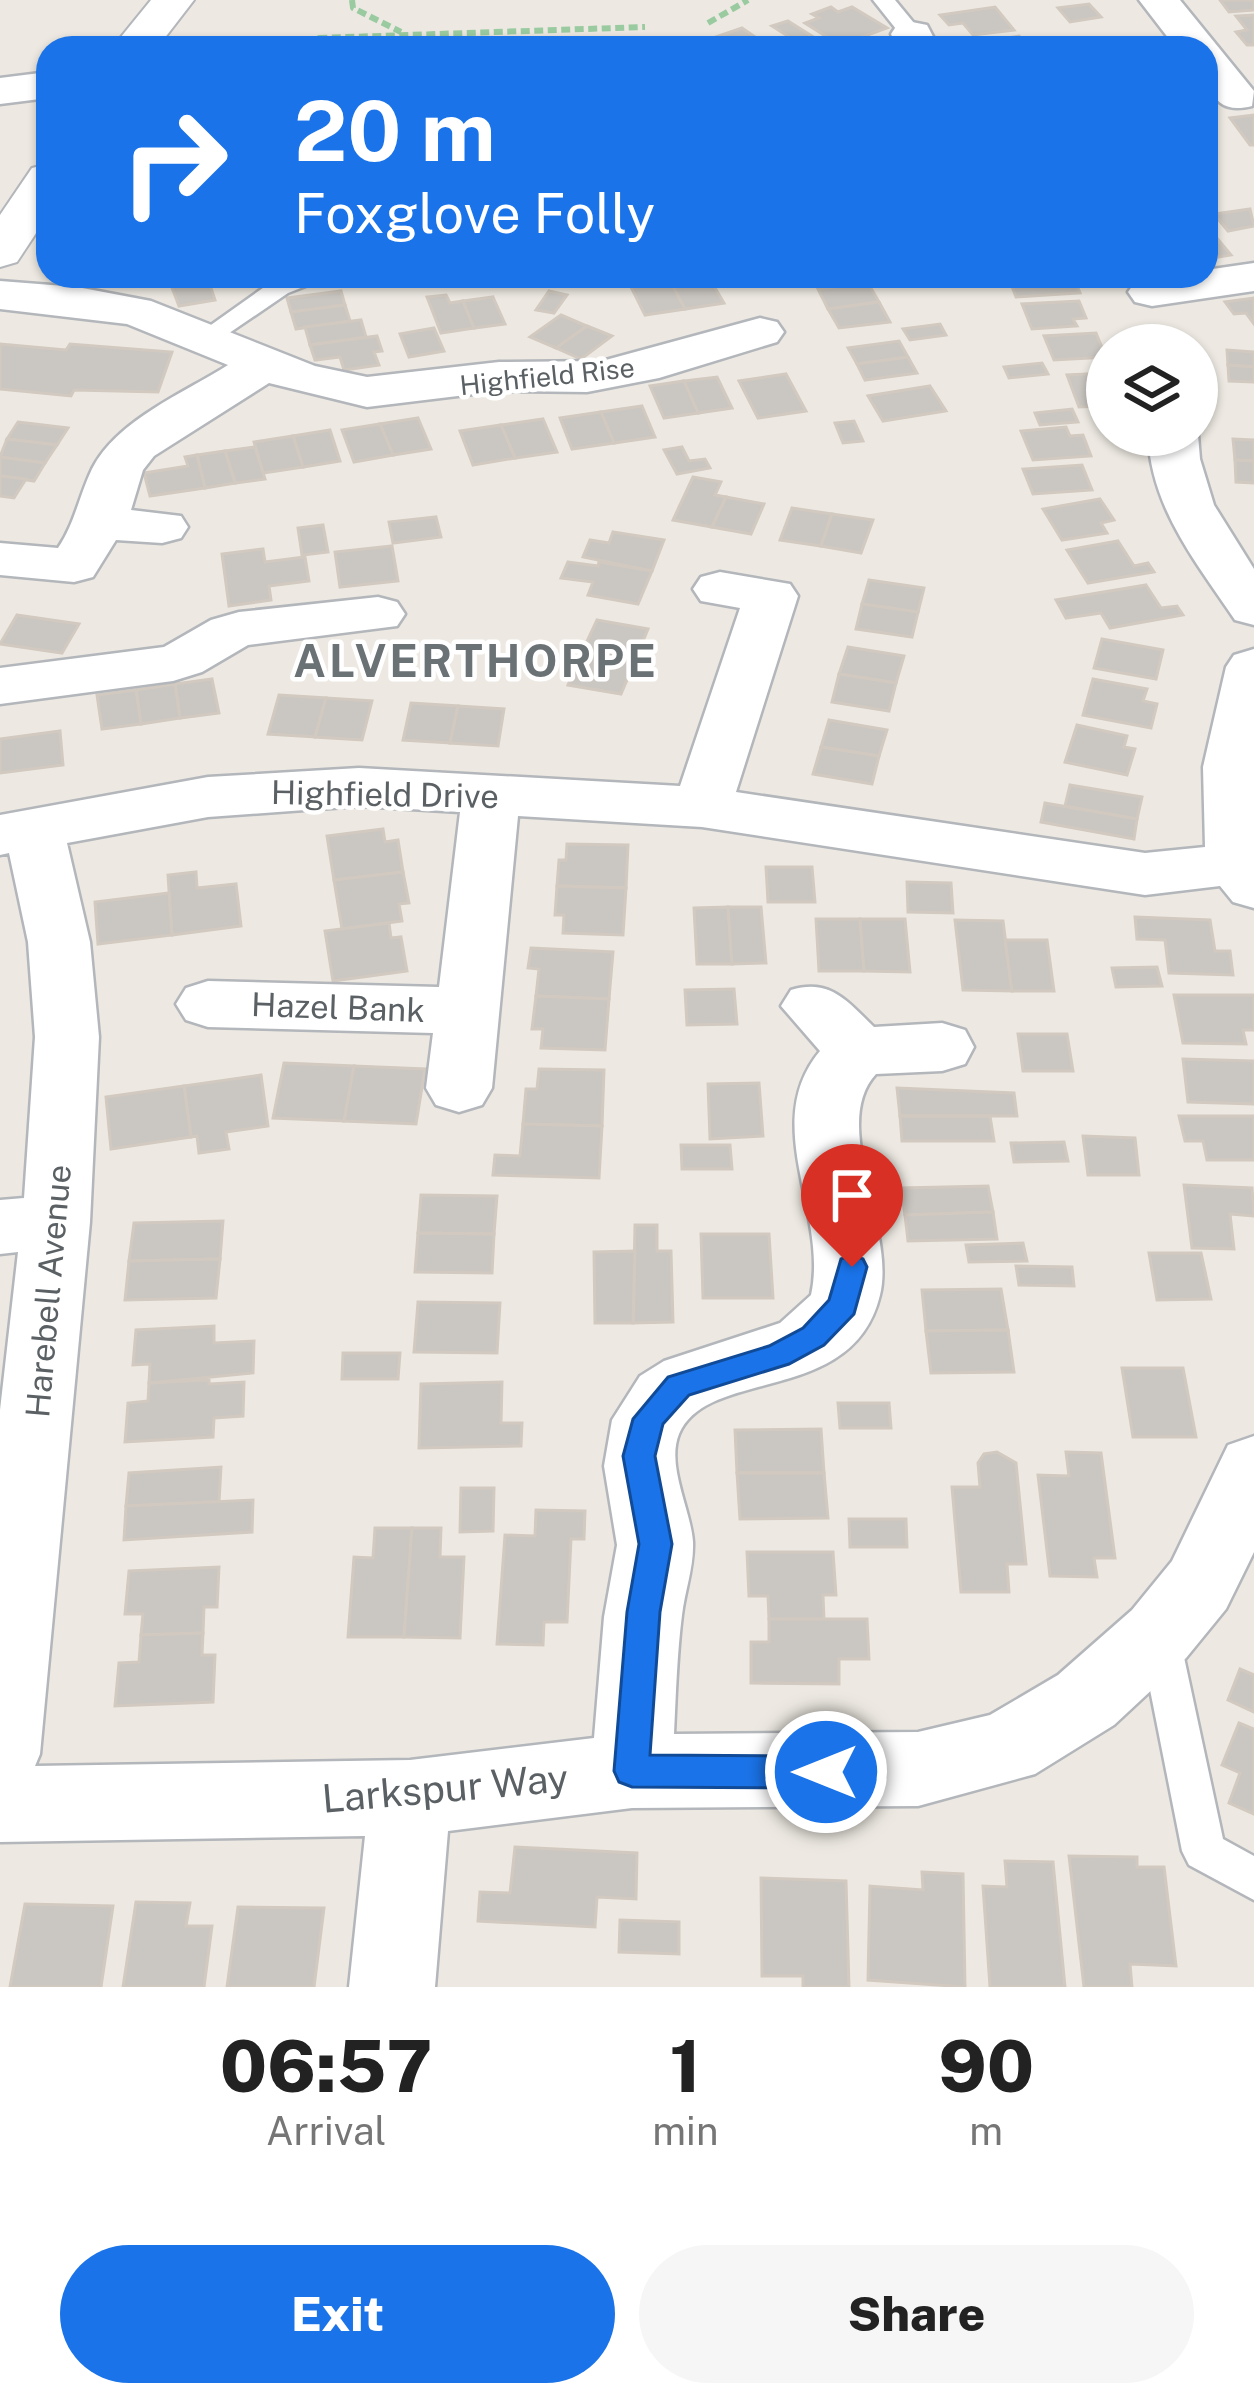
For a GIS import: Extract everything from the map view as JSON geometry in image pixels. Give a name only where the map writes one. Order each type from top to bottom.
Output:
[{"type":"street","points":[[144,36],[173,0]]},
{"type":"street","points":[[1159,0],[1188,36]]},
{"type":"street","points":[[0,91],[36,86]]},
{"type":"street","points":[[0,252],[36,196]]},
{"type":"street","points":[[1218,279],[1254,277]]},
{"type":"street","points":[[1144,288],[1161,324]]},
{"type":"street","name":"Highfield Rise","points":[[0,295],[109,289],[261,366],[346,390],[390,395],[485,378],[601,376],[642,369],[768,314],[806,357]]},
{"type":"street","points":[[0,559],[74,566],[100,524],[106,495],[136,445],[261,366]]},
{"type":"street","points":[[1172,456],[1180,493],[1254,608]]},
{"type":"street","points":[[100,524],[162,527]]},
{"type":"street","points":[[702,807],[771,596],[720,589]]},
{"type":"street","points":[[0,686],[173,663],[194,657],[220,635],[239,629],[378,614]]},
{"type":"street","points":[[1245,876],[1232,767],[1254,667]]},
{"type":"street","name":"Highfield Drive","points":[[17,832],[272,790],[358,787],[702,807],[1145,874],[1245,876]]},
{"type":"street","name":"Hazel Bank","points":[[459,1088],[490,796]]},
{"type":"street","name":"Harebell Avenue","points":[[0,1754],[28,1224],[67,1037],[58,943],[17,832]]},
{"type":"street","name":"Hazel Bank","points":[[208,1003],[467,1011]]},
{"type":"street","points":[[632,1771],[644,1612],[655,1544],[639,1456],[648,1419],[679,1386],[778,1355],[814,1336],[843,1305],[852,1267],[827,1133],[836,1029],[942,1047]]},
{"type":"street","name":"Larkspur Way","points":[[0,1804],[410,1798],[632,1771],[918,1769],[1007,1748],[1086,1700],[1159,1634],[1198,1586],[1254,1467]]},
{"type":"street","points":[[392,1987],[410,1798]]},
{"type":"lane","points":[[884,0],[911,36]]},
{"type":"lane","points":[[207,337],[279,288]]},
{"type":"lane","points":[[1159,1634],[1204,1851],[1254,1879]]},
{"type":"path","points":[[352,0],[353,8],[370,20],[408,35]]},
{"type":"path","points":[[703,26],[748,0]]},
{"type":"path","points":[[378,36],[658,27]]},
{"type":"building","points":[[1220,0],[1254,0],[1254,10],[1229,12]]},
{"type":"building","points":[[1089,4],[1101,17],[1070,22],[1058,8]]},
{"type":"building","points":[[831,7],[838,12],[852,7],[887,28],[865,36],[826,36],[805,23],[819,18],[812,14]]},
{"type":"building","points":[[995,7],[1014,30],[973,35],[963,23],[949,25],[940,15]]},
{"type":"building","points":[[1254,15],[1254,45],[1247,45],[1236,32],[1247,30],[1236,16]]},
{"type":"building","points":[[788,21],[812,36],[788,36],[772,26]]},
{"type":"building","points":[[742,28],[754,36],[719,36]]},
{"type":"building","points":[[1254,115],[1254,145],[1250,145],[1230,118]]},
{"type":"building","points":[[1250,209],[1254,226],[1228,231],[1218,213]]},
{"type":"building","points":[[1218,239],[1231,255],[1218,257]]},
{"type":"building","points":[[172,288],[211,288],[215,300],[179,306]]},
{"type":"building","points":[[632,288],[674,288],[685,309],[645,315]]},
{"type":"building","points":[[674,288],[715,288],[724,303],[685,309]]},
{"type":"building","points":[[871,288],[879,302],[828,309],[818,289]]},
{"type":"building","points":[[1013,288],[1078,288],[1080,293],[1016,297]]},
{"type":"building","points":[[341,291],[345,305],[291,312],[287,298]]},
{"type":"building","points":[[549,291],[567,295],[554,313],[536,310]]},
{"type":"building","points":[[446,295],[450,303],[463,301],[474,328],[441,333],[427,297]]},
{"type":"building","points":[[493,297],[505,324],[474,328],[463,301]]},
{"type":"building","points":[[1254,298],[1254,324],[1246,313],[1234,314],[1225,302]]},
{"type":"building","points":[[1079,301],[1086,318],[1073,319],[1077,326],[1032,329],[1022,304]]},
{"type":"building","points":[[879,302],[890,322],[839,328],[828,309]]},
{"type":"building","points":[[345,305],[350,321],[296,329],[291,312]]},
{"type":"building","points":[[561,315],[587,326],[556,348],[530,337]]},
{"type":"building","points":[[361,320],[366,337],[310,345],[305,327]]},
{"type":"building","points":[[940,324],[946,335],[910,340],[903,329]]},
{"type":"building","points":[[587,326],[612,336],[581,359],[556,348]]},
{"type":"building","points":[[434,328],[444,351],[409,357],[400,334]]},
{"type":"building","points":[[1086,334],[1086,358],[1054,360],[1044,336]]},
{"type":"building","points":[[377,336],[382,351],[374,352],[379,365],[344,370],[340,357],[315,360],[310,345]]},
{"type":"building","points":[[899,341],[908,357],[857,364],[848,348]]},
{"type":"building","points":[[0,344],[172,352],[158,392],[74,390],[71,396],[0,389]]},
{"type":"building","points":[[1227,350],[1254,352],[1254,367],[1228,365]]},
{"type":"building","points":[[908,357],[917,373],[865,380],[857,364]]},
{"type":"building","points":[[1042,363],[1048,374],[1009,378],[1004,367]]},
{"type":"building","points":[[1228,365],[1254,367],[1254,382],[1229,381]]},
{"type":"building","points":[[786,374],[806,411],[758,418],[739,381]]},
{"type":"building","points":[[1086,374],[1086,407],[1079,407],[1067,375]]},
{"type":"building","points":[[717,377],[732,408],[698,413],[684,381]]},
{"type":"building","points":[[684,381],[698,413],[664,418],[650,386]]},
{"type":"building","points":[[930,386],[946,411],[883,421],[868,396]]},
{"type":"building","points":[[642,406],[655,437],[614,443],[601,412]]},
{"type":"building","points":[[1072,409],[1078,422],[1040,425],[1035,413]]},
{"type":"building","points":[[601,412],[614,443],[572,449],[560,418]]},
{"type":"building","points":[[418,418],[431,449],[393,455],[380,424]]},
{"type":"building","points":[[543,419],[557,452],[515,458],[501,425]]},
{"type":"building","points":[[854,421],[863,441],[843,443],[835,423]]},
{"type":"building","points":[[18,422],[68,428],[57,445],[7,439]]},
{"type":"building","points":[[380,424],[393,455],[354,462],[342,430]]},
{"type":"building","points":[[501,425],[515,458],[473,465],[460,431]]},
{"type":"building","points":[[1066,427],[1070,436],[1083,435],[1086,456],[1091,456],[1033,460],[1021,431]]},
{"type":"building","points":[[330,430],[340,461],[303,467],[293,436]]},
{"type":"building","points":[[293,436],[303,467],[263,473],[254,442]]},
{"type":"building","points":[[7,439],[57,445],[45,463],[0,457]]},
{"type":"building","points":[[1233,439],[1254,440],[1254,461],[1235,460]]},
{"type":"building","points":[[255,447],[265,479],[235,483],[225,451]]},
{"type":"building","points":[[682,447],[689,461],[705,459],[710,468],[677,474],[664,450]]},
{"type":"building","points":[[225,451],[235,483],[205,488],[197,455]]},
{"type":"building","points":[[197,455],[205,488],[150,496],[144,473],[188,466],[185,457]]},
{"type":"building","points":[[0,457],[45,463],[34,481],[0,476]]},
{"type":"building","points":[[1235,460],[1254,461],[1254,483],[1236,482]]},
{"type":"building","points":[[1082,465],[1092,490],[1033,494],[1023,469]]},
{"type":"building","points":[[0,476],[26,479],[14,498],[0,496]]},
{"type":"building","points":[[693,477],[721,482],[715,495],[726,497],[712,527],[673,520]]},
{"type":"building","points":[[726,497],[764,504],[751,534],[712,527]]},
{"type":"building","points":[[1100,499],[1114,520],[1101,523],[1107,533],[1062,540],[1043,509]]},
{"type":"building","points":[[792,508],[832,514],[821,546],[780,540]]},
{"type":"building","points":[[832,514],[873,520],[861,553],[821,546]]},
{"type":"building","points":[[436,517],[441,537],[393,543],[389,522]]},
{"type":"building","points":[[323,525],[328,552],[302,555],[298,528]]},
{"type":"building","points":[[613,532],[664,540],[652,571],[583,557],[590,540],[609,543]]},
{"type":"building","points":[[1118,541],[1134,566],[1148,563],[1154,572],[1088,583],[1067,550]]},
{"type":"building","points":[[392,546],[398,581],[340,587],[335,552]]},
{"type":"building","points":[[263,549],[265,562],[305,557],[309,581],[269,586],[271,600],[229,606],[222,554]]},
{"type":"building","points":[[568,562],[652,571],[638,604],[588,595],[593,582],[561,578]]},
{"type":"building","points":[[869,580],[924,588],[918,612],[862,604]]},
{"type":"building","points":[[1146,585],[1161,608],[1177,606],[1183,615],[1110,628],[1101,613],[1066,618],[1056,600]]},
{"type":"building","points":[[862,604],[918,612],[912,637],[856,629]]},
{"type":"building","points":[[17,615],[79,624],[62,653],[0,644]]},
{"type":"building","points":[[597,620],[648,629],[635,661],[582,652]]},
{"type":"building","points":[[1102,639],[1163,650],[1156,679],[1094,668]]},
{"type":"building","points":[[848,647],[904,656],[896,683],[839,674]]},
{"type":"building","points":[[582,652],[635,661],[621,694],[568,685]]},
{"type":"building","points":[[839,674],[896,683],[889,711],[832,702]]},
{"type":"building","points":[[212,679],[219,713],[180,718],[175,684]]},
{"type":"building","points":[[1093,679],[1147,689],[1143,701],[1157,704],[1151,728],[1083,715]]},
{"type":"building","points":[[175,684],[180,718],[141,724],[136,690]]},
{"type":"building","points":[[136,690],[141,724],[102,729],[97,695]]},
{"type":"building","points":[[279,695],[326,698],[315,737],[268,734]]},
{"type":"building","points":[[326,698],[372,701],[362,740],[315,737]]},
{"type":"building","points":[[411,703],[458,706],[450,743],[403,740]]},
{"type":"building","points":[[458,706],[504,709],[498,746],[450,743]]},
{"type":"building","points":[[829,720],[887,730],[879,756],[821,747]]},
{"type":"building","points":[[1077,725],[1127,736],[1124,747],[1135,749],[1127,775],[1065,762]]},
{"type":"building","points":[[60,731],[63,765],[0,773],[0,739]]},
{"type":"building","points":[[821,747],[879,756],[872,784],[813,774]]},
{"type":"building","points":[[1070,785],[1142,797],[1137,819],[1065,806]]},
{"type":"building","points":[[1045,803],[1137,819],[1134,839],[1041,822]]},
{"type":"building","points":[[383,829],[385,842],[398,840],[403,872],[334,880],[327,836]]},
{"type":"building","points":[[567,844],[628,845],[626,888],[557,886],[559,860],[566,860]]},
{"type":"building","points":[[766,867],[812,867],[815,902],[768,902]]},
{"type":"building","points":[[196,872],[197,888],[236,884],[241,926],[172,935],[168,875]]},
{"type":"building","points":[[403,872],[409,903],[399,904],[402,921],[342,929],[334,880]]},
{"type":"building","points":[[907,882],[951,883],[953,913],[908,912]]},
{"type":"building","points":[[557,886],[626,888],[623,935],[563,933],[564,915],[555,915]]},
{"type":"building","points":[[169,893],[172,935],[98,944],[95,902]]},
{"type":"building","points":[[728,907],[732,964],[697,964],[694,908]]},
{"type":"building","points":[[728,907],[761,907],[766,963],[732,964]]},
{"type":"building","points":[[1135,917],[1210,920],[1215,951],[1230,951],[1233,975],[1169,973],[1165,940],[1137,939]]},
{"type":"building","points":[[816,919],[860,919],[864,971],[819,971]]},
{"type":"building","points":[[860,919],[905,919],[910,972],[864,971]]},
{"type":"building","points":[[955,920],[1003,921],[1012,991],[963,990]]},
{"type":"building","points":[[389,923],[391,938],[401,937],[407,971],[333,981],[325,931]]},
{"type":"building","points":[[1005,940],[1047,940],[1054,991],[1012,991]]},
{"type":"building","points":[[531,948],[613,952],[609,999],[536,996],[539,969],[528,968]]},
{"type":"building","points":[[1157,967],[1162,986],[1116,987],[1112,968]]},
{"type":"building","points":[[734,989],[737,1024],[687,1025],[685,990]]},
{"type":"building","points":[[1174,995],[1254,995],[1254,1030],[1243,1030],[1246,1044],[1183,1043]]},
{"type":"building","points":[[536,996],[609,999],[605,1050],[541,1048],[543,1029],[532,1029]]},
{"type":"building","points":[[1018,1034],[1067,1034],[1073,1071],[1023,1071]]},
{"type":"building","points":[[1183,1059],[1254,1061],[1254,1104],[1188,1102]]},
{"type":"building","points":[[284,1063],[354,1066],[344,1121],[273,1118]]},
{"type":"building","points":[[354,1066],[425,1069],[416,1124],[344,1121]]},
{"type":"building","points":[[539,1069],[604,1070],[602,1126],[523,1124],[526,1089],[537,1089]]},
{"type":"building","points":[[261,1075],[268,1126],[226,1132],[229,1149],[199,1153],[197,1136],[191,1137],[184,1086]]},
{"type":"building","points":[[759,1083],[763,1136],[710,1139],[708,1084]]},
{"type":"building","points":[[184,1086],[191,1137],[111,1149],[106,1097]]},
{"type":"building","points":[[897,1088],[1014,1093],[1017,1116],[900,1116]]},
{"type":"building","points":[[900,1116],[990,1116],[994,1141],[902,1141]]},
{"type":"building","points":[[1179,1116],[1254,1116],[1254,1160],[1207,1160],[1203,1141],[1185,1141]]},
{"type":"building","points":[[523,1124],[602,1126],[599,1178],[493,1175],[495,1155],[520,1156]]},
{"type":"building","points":[[1083,1136],[1135,1138],[1139,1175],[1088,1175]]},
{"type":"building","points":[[1064,1142],[1068,1161],[1014,1162],[1011,1143]]},
{"type":"building","points":[[681,1145],[730,1145],[732,1169],[682,1169]]},
{"type":"building","points":[[1184,1185],[1252,1188],[1254,1216],[1230,1214],[1234,1249],[1192,1248]]},
{"type":"building","points":[[988,1186],[993,1212],[905,1215],[901,1188]]},
{"type":"building","points":[[421,1195],[497,1196],[494,1234],[418,1233]]},
{"type":"building","points":[[993,1212],[997,1239],[908,1241],[905,1215]]},
{"type":"building","points":[[223,1221],[220,1259],[129,1261],[134,1223]]},
{"type":"building","points":[[635,1225],[657,1225],[657,1251],[671,1251],[673,1322],[633,1323]]},
{"type":"building","points":[[418,1233],[494,1234],[492,1273],[415,1272]]},
{"type":"building","points":[[701,1234],[769,1234],[773,1298],[703,1298]]},
{"type":"building","points":[[1023,1243],[1027,1261],[969,1262],[966,1245]]},
{"type":"building","points":[[635,1251],[633,1323],[595,1323],[594,1252]]},
{"type":"building","points":[[1149,1253],[1201,1253],[1211,1299],[1157,1300]]},
{"type":"building","points":[[220,1259],[216,1298],[125,1300],[129,1261]]},
{"type":"building","points":[[1016,1266],[1072,1267],[1074,1286],[1019,1285]]},
{"type":"building","points":[[1001,1289],[1008,1330],[926,1331],[922,1290]]},
{"type":"building","points":[[418,1302],[500,1303],[497,1353],[414,1352]]},
{"type":"building","points":[[214,1326],[214,1343],[254,1341],[253,1373],[149,1383],[150,1364],[133,1365],[136,1330]]},
{"type":"building","points":[[1008,1330],[1014,1372],[931,1373],[926,1331]]},
{"type":"building","points":[[343,1353],[400,1353],[398,1379],[342,1379]]},
{"type":"building","points":[[1122,1368],[1183,1368],[1196,1437],[1133,1437]]},
{"type":"building","points":[[209,1380],[209,1384],[244,1382],[243,1416],[214,1418],[213,1437],[125,1442],[128,1403],[148,1401],[149,1383]]},
{"type":"building","points":[[502,1382],[501,1423],[522,1423],[521,1446],[419,1448],[421,1384]]},
{"type":"building","points":[[838,1403],[889,1403],[891,1428],[840,1428]]},
{"type":"building","points":[[821,1429],[824,1473],[737,1473],[735,1430]]},
{"type":"building","points":[[997,1452],[1016,1463],[1026,1564],[1007,1564],[1009,1592],[961,1592],[952,1487],[980,1487],[978,1463],[984,1454]]},
{"type":"building","points":[[1066,1452],[1101,1453],[1115,1558],[1094,1558],[1097,1577],[1050,1576],[1038,1475],[1069,1476]]},
{"type":"building","points":[[221,1467],[219,1502],[126,1506],[129,1473]]},
{"type":"building","points":[[737,1473],[824,1473],[828,1518],[740,1519]]},
{"type":"building","points":[[461,1488],[494,1488],[493,1531],[460,1532]]},
{"type":"building","points":[[253,1500],[252,1532],[124,1540],[126,1506]]},
{"type":"building","points":[[536,1510],[585,1511],[584,1539],[571,1539],[567,1622],[544,1622],[543,1645],[497,1644],[505,1535],[535,1536]]},
{"type":"building","points":[[849,1519],[906,1519],[907,1547],[850,1547]]},
{"type":"building","points":[[375,1528],[412,1528],[404,1637],[348,1637],[354,1557],[373,1558]]},
{"type":"building","points":[[412,1528],[441,1528],[440,1557],[464,1557],[460,1638],[404,1637]]},
{"type":"building","points":[[747,1552],[833,1552],[836,1595],[823,1595],[824,1620],[769,1619],[768,1596],[749,1596]]},
{"type":"building","points":[[219,1567],[217,1607],[204,1607],[203,1633],[141,1635],[143,1614],[125,1614],[129,1571]]},
{"type":"building","points":[[769,1619],[867,1619],[869,1659],[839,1659],[839,1684],[751,1683],[751,1642],[769,1642]]},
{"type":"building","points":[[203,1633],[202,1655],[215,1655],[213,1702],[115,1706],[119,1663],[139,1662],[141,1635]]},
{"type":"building","points":[[1240,1669],[1254,1675],[1254,1712],[1228,1700]]},
{"type":"building","points":[[1239,1723],[1254,1729],[1254,1814],[1229,1803],[1240,1773],[1222,1765]]},
{"type":"building","points":[[515,1847],[637,1853],[636,1899],[597,1897],[595,1927],[478,1921],[480,1892],[510,1893]]},
{"type":"building","points":[[1069,1856],[1137,1857],[1137,1867],[1164,1867],[1176,1966],[1130,1964],[1132,1987],[1084,1987]]},
{"type":"building","points":[[1005,1861],[1053,1862],[1065,1987],[990,1987],[983,1886],[1007,1887]]},
{"type":"building","points":[[922,1872],[963,1874],[965,1987],[868,1980],[870,1886],[923,1890]]},
{"type":"building","points":[[761,1878],[846,1881],[849,1987],[803,1987],[803,1976],[762,1976]]},
{"type":"building","points":[[136,1902],[190,1903],[186,1926],[212,1926],[204,1987],[123,1987]]},
{"type":"building","points":[[25,1904],[113,1906],[101,1987],[10,1987]]},
{"type":"building","points":[[238,1907],[324,1908],[314,1987],[227,1987]]},
{"type":"building","points":[[620,1920],[679,1922],[679,1954],[619,1952]]},
{"type":"district","name":"ALVERTHORPE","points":[[476,660]]},
{"type":"route","points":[[826,1772],[632,1771],[644,1612],[655,1544],[639,1456],[648,1419],[679,1386],[778,1355],[814,1336],[843,1305],[852,1267]]}]
